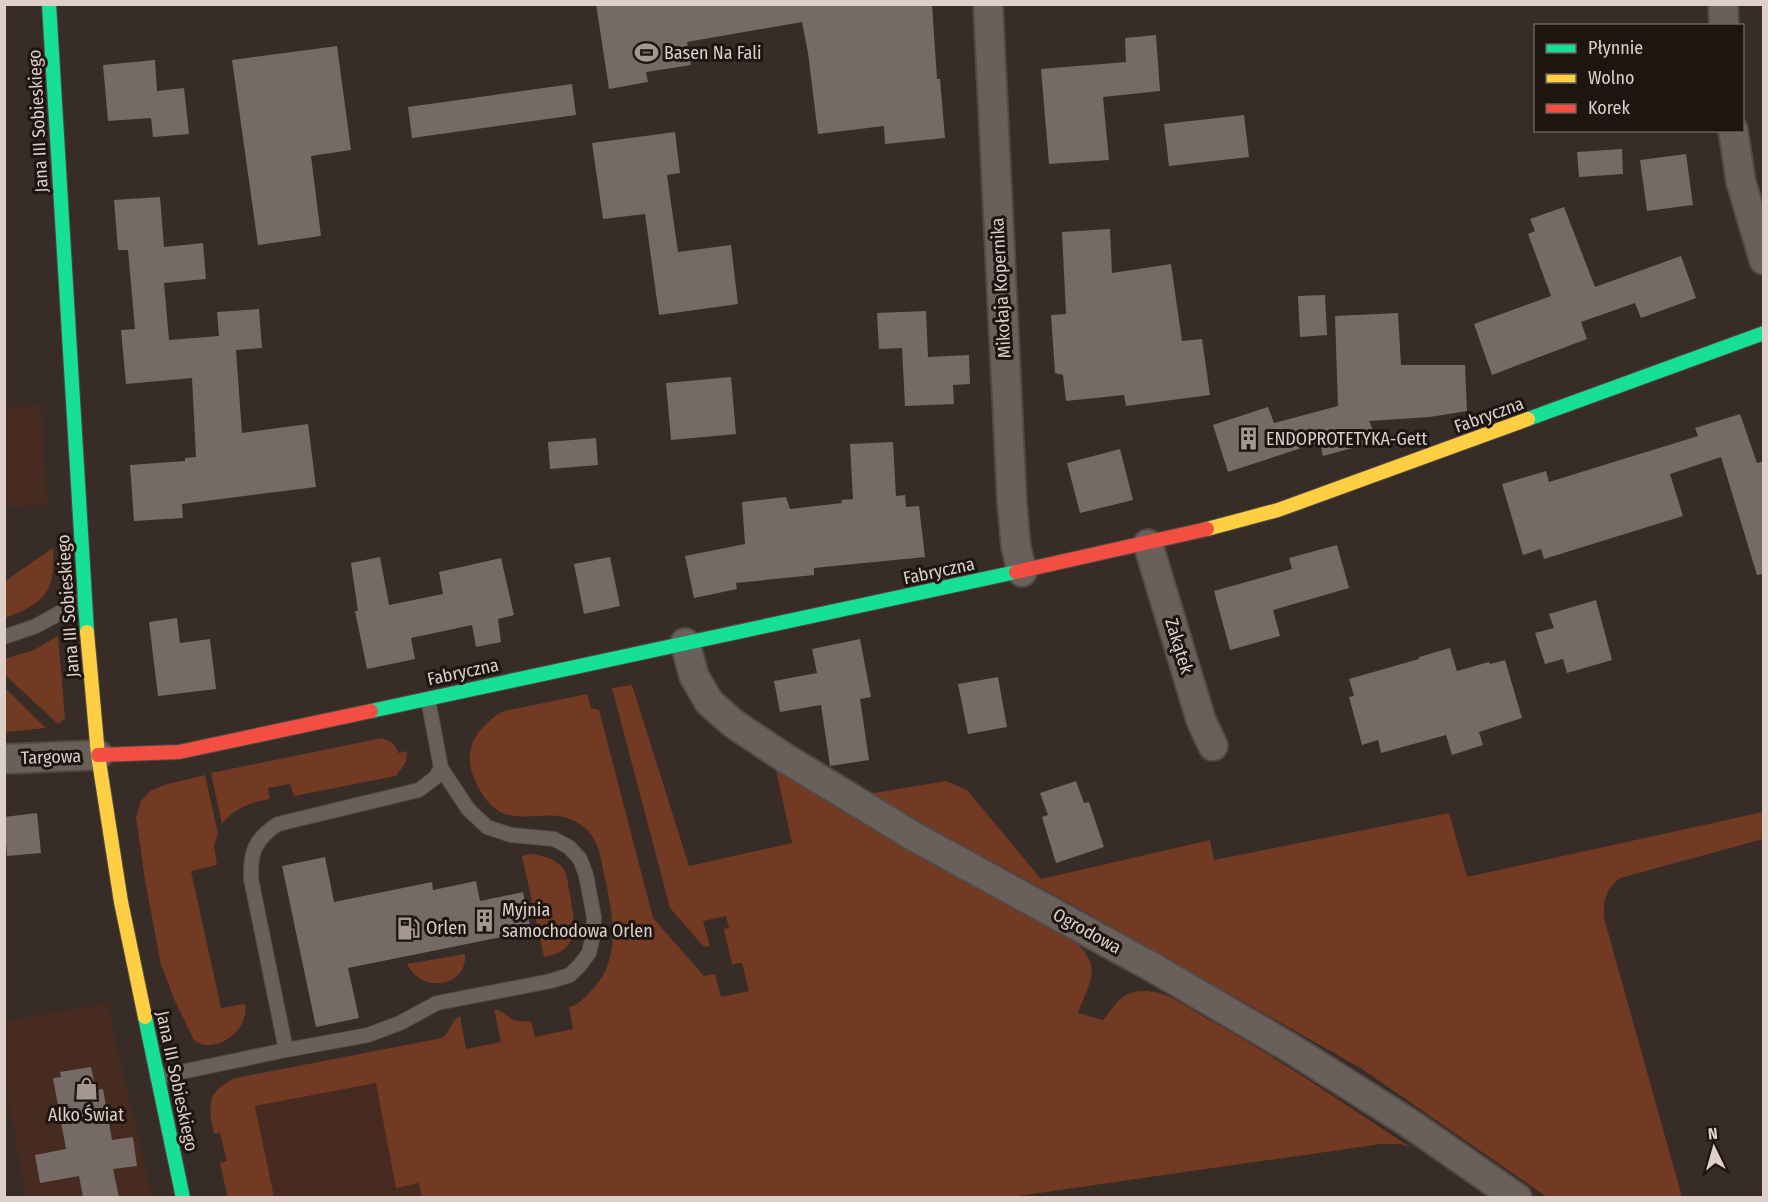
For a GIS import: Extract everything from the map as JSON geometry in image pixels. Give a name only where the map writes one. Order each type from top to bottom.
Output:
[{"type":"street","name":"Jana III Sobieskiego","points":[[49,4],[84,599],[98,755],[121,902],[183,1197]]},
{"type":"street","name":"Mikołaja Kopernika","points":[[988,4],[1013,518],[1022,572]]},
{"type":"street","points":[[1722,4],[1724,24]]},
{"type":"street","points":[[1733,132],[1741,182],[1764,260]]},
{"type":"street","name":"Fabryczna","points":[[98,755],[179,752],[1022,572],[1228,524],[1341,488],[1764,333]]},
{"type":"street","name":"Zakątek","points":[[1148,544],[1201,720],[1213,746]]},
{"type":"street","name":"Ogrodowa","points":[[685,643],[693,676],[709,702],[734,724],[785,758],[913,836],[1154,968],[1292,1049],[1409,1123],[1517,1197]]},
{"type":"street","name":"Targowa","points":[[4,759],[98,755]]},
{"type":"lane","points":[[4,637],[36,626],[84,599]]},
{"type":"lane","points":[[157,1077],[380,1032],[419,1011],[452,999],[551,981],[570,975],[589,953],[594,917],[586,875],[580,859],[569,847],[554,839],[511,835],[487,827],[468,810],[441,768],[428,699]]},
{"type":"lane","points":[[286,1050],[251,879],[250,862],[262,834],[278,824],[419,790],[436,777],[441,768]]},
{"type":"shaded area","points":[[41,405],[47,505],[5,507],[5,408]]},
{"type":"shaded area","points":[[53,548],[52,575],[45,594],[30,607],[5,618],[5,581]]},
{"type":"shaded area","points":[[58,636],[65,718],[58,724],[5,675],[4,659],[34,650]]},
{"type":"shaded area","points":[[632,685],[689,866],[792,843],[776,770],[881,832],[1070,937],[1087,956],[1092,973],[1078,1013],[1103,1020],[1120,999],[1131,993],[1146,991],[1162,994],[1184,1004],[1282,1063],[1410,1147],[1401,1144],[1381,1144],[1004,1198],[422,1197],[419,1183],[396,1188],[376,1083],[255,1106],[274,1197],[228,1198],[220,1163],[227,1161],[220,1133],[214,1134],[210,1107],[214,1094],[219,1088],[236,1078],[442,1038],[460,1016],[466,1049],[501,1042],[494,1009],[513,1020],[531,1021],[535,1037],[573,1029],[569,1007],[583,999],[601,979],[611,952],[612,923],[601,858],[590,833],[570,819],[555,816],[512,816],[498,811],[485,799],[472,774],[471,746],[482,728],[504,711],[587,694],[591,708],[599,710],[653,918],[704,976],[715,974],[721,997],[749,991],[742,963],[732,964],[724,929],[729,928],[726,916],[703,921],[710,946],[704,947],[670,908],[612,688]]},
{"type":"shaded area","points":[[5,688],[46,728],[5,732]]},
{"type":"shaded area","points":[[382,738],[393,743],[398,753],[407,751],[406,762],[396,776],[294,796],[290,784],[268,788],[270,799],[243,807],[222,824],[211,773]]},
{"type":"shaded area","points":[[205,775],[218,834],[214,845],[217,865],[191,871],[221,1008],[245,1004],[242,1024],[236,1032],[220,1043],[211,1045],[194,1040],[161,965],[136,817],[141,801],[150,791],[164,785]]},
{"type":"shaded area","points":[[946,781],[967,790],[1041,879],[1210,840],[1214,860],[1449,813],[1467,877],[1763,812],[1763,839],[1620,878],[1611,886],[1605,900],[1604,918],[1682,1197],[1547,1197],[1362,1069],[1082,910],[868,794]]},
{"type":"shaded area","points":[[529,854],[548,858],[563,868],[572,906],[574,926],[570,942],[556,954],[544,957],[522,856]]},
{"type":"shaded area","points":[[465,954],[464,965],[459,974],[452,980],[442,983],[422,980],[407,964]]},
{"type":"shaded area","points":[[107,1003],[152,1197],[26,1197],[5,1080],[4,1022]]},
{"type":"shaded area","points":[[376,1083],[396,1188],[419,1183],[422,1197],[274,1197],[255,1106]]},
{"type":"building","points":[[596,4],[932,4],[937,79],[940,79],[945,138],[885,144],[884,126],[818,134],[802,22],[687,42],[691,65],[646,72],[648,82],[609,89]]},
{"type":"building","points":[[1156,35],[1160,91],[1103,97],[1109,160],[1049,164],[1041,69],[1126,62],[1125,38]]},
{"type":"building","points":[[337,46],[351,150],[311,156],[321,236],[258,245],[232,60]]},
{"type":"building","points":[[155,60],[157,91],[184,88],[189,134],[153,137],[151,118],[108,121],[103,65]]},
{"type":"building","points":[[572,84],[576,115],[412,138],[408,107]]},
{"type":"building","points":[[1244,115],[1249,157],[1169,166],[1164,124]]},
{"type":"building","points":[[675,132],[680,173],[667,175],[678,252],[731,245],[738,304],[659,315],[645,214],[603,219],[592,143]]},
{"type":"building","points":[[1622,149],[1623,174],[1579,177],[1577,152]]},
{"type":"building","points":[[1686,154],[1693,205],[1647,211],[1640,160]]},
{"type":"building","points":[[160,197],[164,247],[203,243],[206,279],[164,283],[169,340],[219,336],[217,312],[259,309],[262,348],[236,350],[242,433],[308,424],[316,487],[182,504],[183,518],[134,521],[130,465],[185,461],[185,458],[196,457],[192,378],[126,384],[121,330],[135,329],[128,250],[118,250],[114,200]]},
{"type":"building","points":[[1564,207],[1595,287],[1681,256],[1696,298],[1641,318],[1635,303],[1581,322],[1587,339],[1492,375],[1474,324],[1551,296],[1528,234],[1535,231],[1530,219]]},
{"type":"building","points":[[1110,229],[1112,273],[1171,264],[1182,341],[1202,339],[1210,395],[1126,406],[1124,395],[1066,401],[1063,375],[1055,373],[1051,315],[1066,314],[1062,232]]},
{"type":"building","points":[[1325,295],[1327,335],[1300,337],[1298,296]]},
{"type":"building","points":[[926,311],[928,357],[969,355],[970,384],[953,385],[954,404],[905,406],[902,348],[879,349],[877,313]]},
{"type":"building","points":[[1398,313],[1401,365],[1465,365],[1467,411],[1430,417],[1369,421],[1378,441],[1323,456],[1320,442],[1228,472],[1213,425],[1268,407],[1274,423],[1338,406],[1335,316]]},
{"type":"building","points":[[731,377],[736,434],[671,440],[666,383]]},
{"type":"building","points":[[1740,414],[1757,463],[1764,461],[1764,574],[1757,575],[1721,457],[1670,474],[1683,516],[1544,559],[1541,549],[1523,555],[1502,484],[1546,471],[1549,482],[1698,436],[1695,428]]},
{"type":"building","points":[[596,438],[598,465],[550,469],[548,442]]},
{"type":"building","points":[[893,442],[896,496],[905,495],[906,507],[919,506],[925,557],[814,568],[814,575],[736,583],[737,589],[694,598],[685,556],[745,544],[742,502],[786,497],[790,509],[842,503],[841,500],[853,499],[850,444]]},
{"type":"building","points":[[1120,449],[1133,500],[1080,513],[1067,463]]},
{"type":"building","points":[[1337,545],[1349,588],[1273,610],[1280,636],[1230,650],[1214,591],[1292,569],[1289,558]]},
{"type":"building","points":[[380,557],[389,605],[443,594],[439,572],[501,558],[514,615],[498,619],[501,642],[476,647],[472,625],[411,638],[415,659],[367,669],[355,611],[358,611],[351,563]]},
{"type":"building","points":[[610,557],[620,606],[584,614],[574,564]]},
{"type":"building","points":[[1596,600],[1612,660],[1567,673],[1563,659],[1545,664],[1535,633],[1554,628],[1549,614]]},
{"type":"building","points":[[177,618],[180,643],[210,639],[216,689],[158,696],[149,622]]},
{"type":"building","points":[[860,639],[871,697],[860,699],[869,760],[830,766],[821,705],[780,712],[774,681],[817,673],[812,649]]},
{"type":"building","points":[[1450,648],[1457,671],[1505,660],[1522,718],[1479,732],[1483,745],[1452,755],[1446,735],[1381,753],[1378,740],[1362,745],[1349,697],[1354,696],[1349,679]]},
{"type":"building","points":[[998,677],[1007,727],[968,734],[958,684]]},
{"type":"building","points":[[1076,781],[1084,803],[1089,802],[1104,847],[1056,863],[1042,817],[1048,815],[1040,793]]},
{"type":"building","points":[[37,813],[41,853],[7,856],[4,817]]},
{"type":"building","points":[[325,857],[334,902],[432,882],[433,890],[476,881],[480,901],[523,892],[531,931],[348,968],[359,1018],[316,1027],[282,866]]},
{"type":"building","points":[[91,1067],[96,1090],[103,1089],[112,1140],[133,1137],[137,1166],[113,1169],[119,1197],[83,1197],[79,1176],[40,1183],[35,1155],[66,1149],[53,1078],[61,1077],[60,1072]]},
{"type":"traffic: fast","points":[[49,4],[87,632]]},
{"type":"traffic: fast","points":[[1528,419],[1764,333]]},
{"type":"traffic: fast","points":[[371,711],[1016,572]]},
{"type":"traffic: fast","points":[[145,1017],[183,1198]]},
{"type":"traffic: slow","points":[[1207,529],[1278,510],[1528,419]]},
{"type":"traffic: slow","points":[[87,632],[98,755],[121,902],[145,1017]]},
{"type":"traffic: jam","points":[[1016,572],[1207,529]]},
{"type":"traffic: jam","points":[[98,755],[179,752],[371,711]]},
{"type":"place","name":"Basen Na Fali","points":[[646,53]]},
{"type":"place","name":"ENDOPROTETYKA-Gett","points":[[1248,439]]},
{"type":"place","name":"Myjnia samochodowa Orlen","points":[[484,920]]},
{"type":"place","name":"Orlen","points":[[408,928]]},
{"type":"place","name":"Alko Świat","points":[[86,1089]]}]
